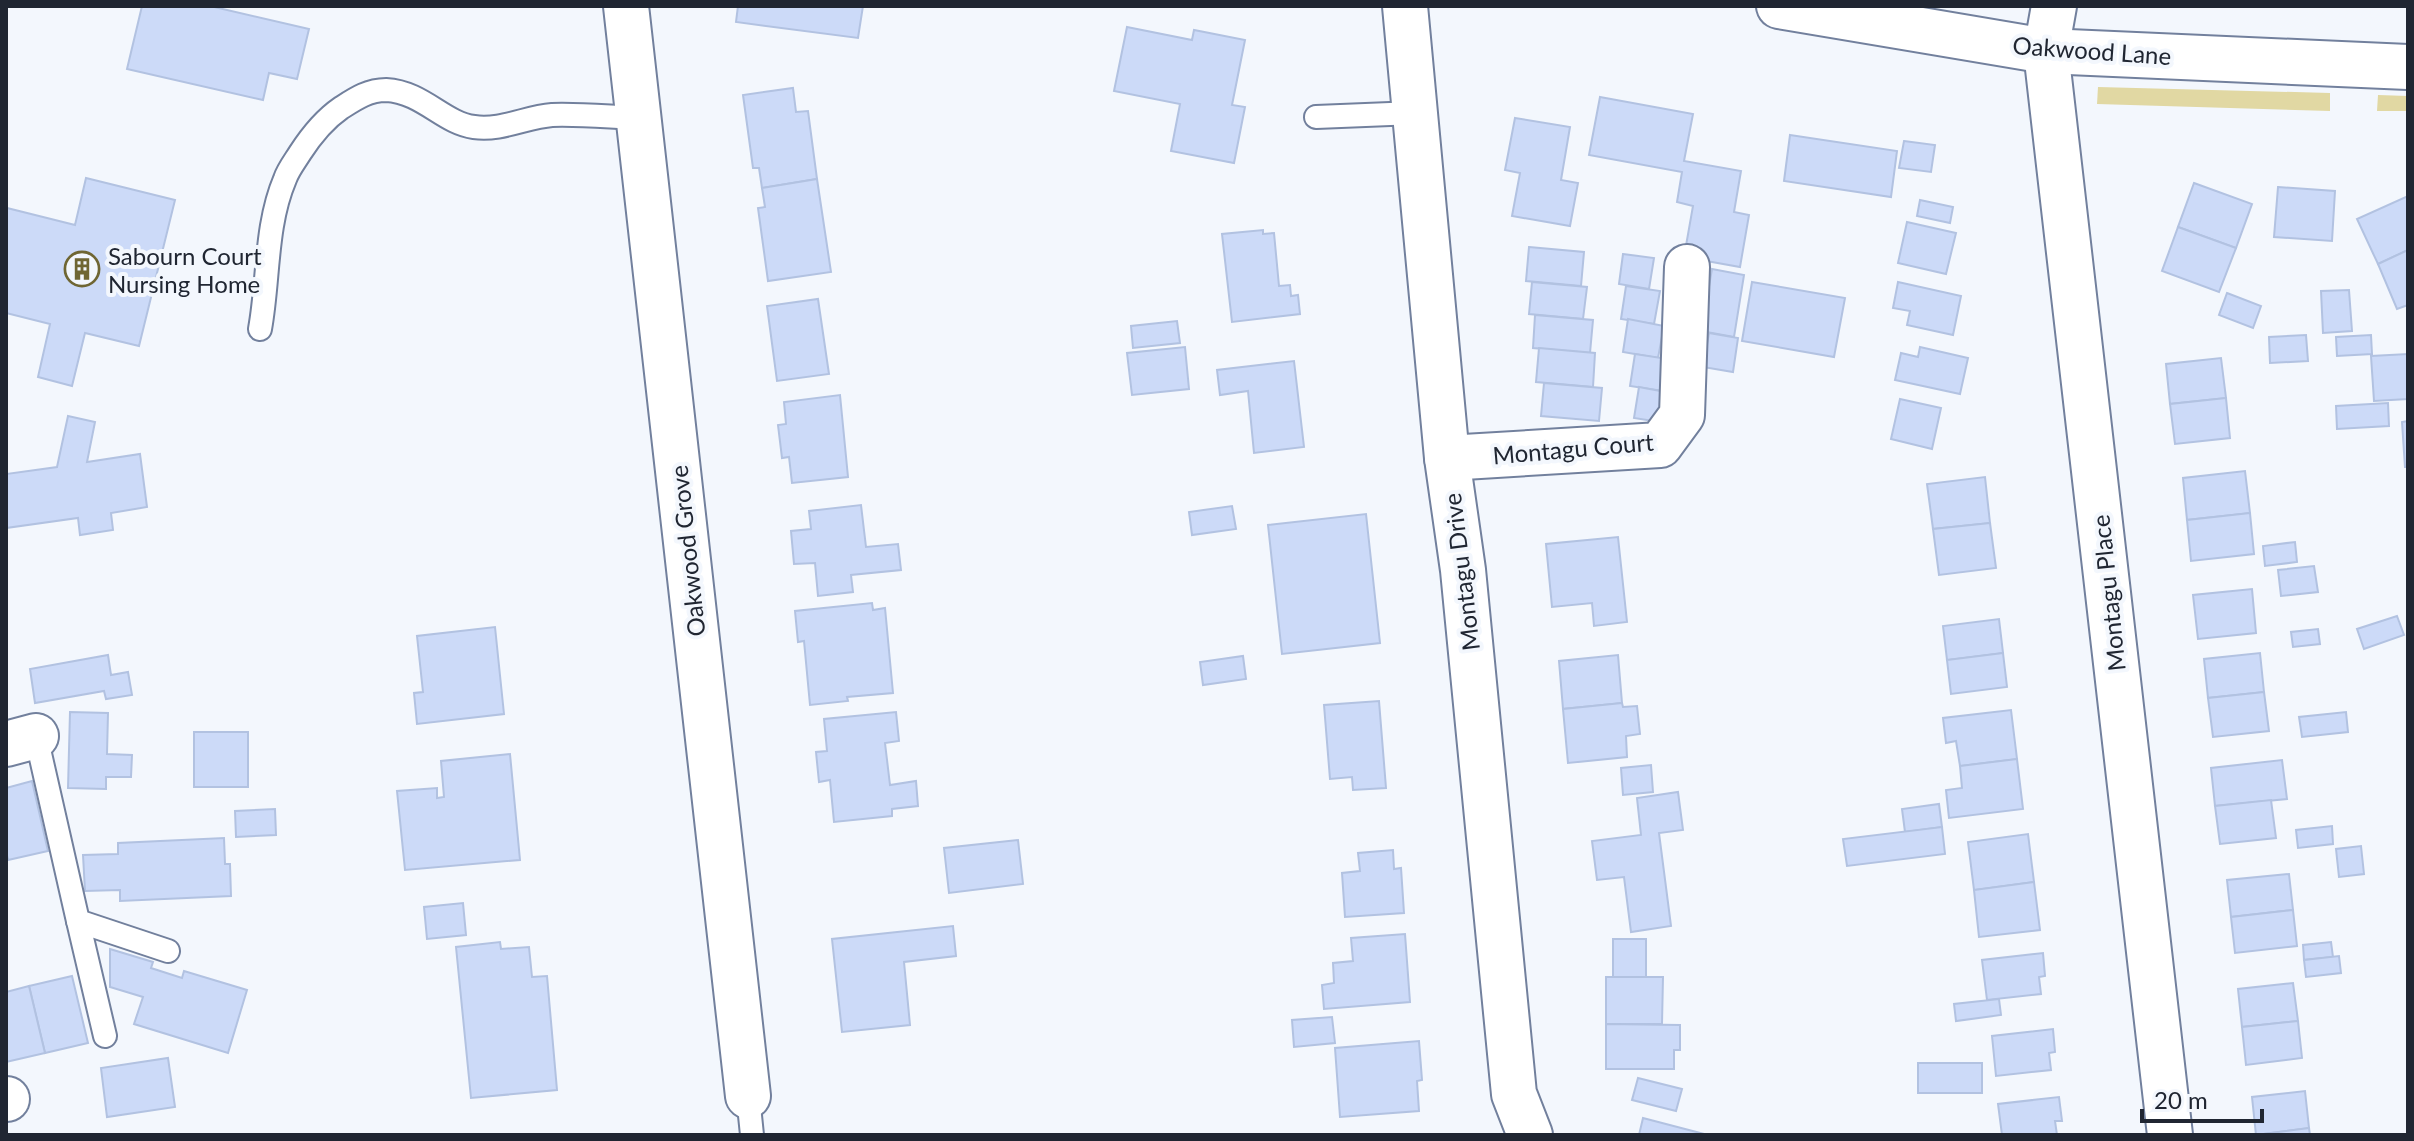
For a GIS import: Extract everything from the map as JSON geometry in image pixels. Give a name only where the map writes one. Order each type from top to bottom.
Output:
[{"type":"street","name":"Oakwood Grove","points":[[626,6],[750,1115]]},
{"type":"street","name":"Montagu Drive","points":[[1405,6],[1447,458],[1463,570],[1514,1094],[1530,1135]]},
{"type":"street","name":"Oakwood Lane","points":[[1779,6],[2046,51],[2408,67]]},
{"type":"street","name":"Montagu Place","points":[[2054,6],[2046,51],[2170,1135]]},
{"type":"street","name":"Montagu Court","points":[[1447,458],[1660,445],[1682,415],[1687,267]]},
{"type":"lane","points":[[260,329],[273,224],[285,177],[309,140],[333,114],[356,98],[384,90],[406,93],[457,123],[471,127],[487,128],[551,115],[638,118]]},
{"type":"lane","points":[[1316,117],[1415,113]]},
{"type":"lane","points":[[21,740],[78,921],[105,1036]]},
{"type":"lane","points":[[78,921],[168,951]]},
{"type":"shaded area","points":[[2098,87],[2330,93],[2330,111],[2097,104]]},
{"type":"shaded area","points":[[2378,95],[2408,96],[2408,111],[2377,111]]},
{"type":"building","points":[[142,6],[210,6],[309,29],[297,79],[269,73],[263,100],[127,69]]},
{"type":"building","points":[[738,6],[863,6],[858,38],[736,22]]},
{"type":"building","points":[[1127,27],[1192,40],[1194,30],[1245,40],[1232,105],[1245,107],[1234,163],[1171,151],[1180,104],[1114,91]]},
{"type":"building","points":[[793,88],[796,112],[808,111],[817,179],[762,188],[759,168],[753,168],[743,95]]},
{"type":"building","points":[[1600,97],[1693,114],[1684,161],[1741,171],[1734,212],[1749,215],[1740,267],[1684,257],[1693,206],[1677,202],[1682,172],[1589,155]]},
{"type":"building","points":[[1515,118],[1570,127],[1561,180],[1578,183],[1570,226],[1512,216],[1520,173],[1505,170]]},
{"type":"building","points":[[1790,135],[1897,151],[1891,197],[1784,181]]},
{"type":"building","points":[[1904,141],[1935,145],[1931,172],[1899,168]]},
{"type":"building","name":"Sabourn Court Nursing Home","points":[[86,178],[175,200],[139,346],[85,333],[72,386],[38,377],[50,324],[6,313],[6,211],[7,208],[75,225]]},
{"type":"building","points":[[817,179],[831,272],[768,281],[758,208],[765,207],[762,188]]},
{"type":"building","points":[[2194,183],[2252,204],[2236,248],[2178,227]]},
{"type":"building","points":[[2278,187],[2335,191],[2332,241],[2274,237]]},
{"type":"building","points":[[2408,196],[2408,250],[2378,264],[2357,219]]},
{"type":"building","points":[[1920,200],[1953,207],[1950,223],[1917,216]]},
{"type":"building","points":[[1907,222],[1956,233],[1946,274],[1898,263]]},
{"type":"building","points":[[2178,227],[2236,248],[2219,292],[2162,271]]},
{"type":"building","points":[[1263,230],[1263,234],[1274,233],[1279,286],[1290,285],[1291,296],[1298,295],[1300,314],[1232,322],[1222,234]]},
{"type":"building","points":[[1529,247],[1584,252],[1581,286],[1526,281]]},
{"type":"building","points":[[2408,250],[2408,305],[2397,309],[2378,264]]},
{"type":"building","points":[[1623,254],[1654,258],[1649,289],[1619,284]]},
{"type":"building","points":[[1712,269],[1744,275],[1734,337],[1701,331]]},
{"type":"building","points":[[1532,282],[1587,287],[1583,319],[1529,314]]},
{"type":"building","points":[[1752,282],[1845,298],[1834,357],[1742,341]]},
{"type":"building","points":[[1898,282],[1961,296],[1953,335],[1907,325],[1910,311],[1893,308]]},
{"type":"building","points":[[1626,286],[1660,291],[1654,324],[1621,319]]},
{"type":"building","points":[[2349,290],[2352,331],[2323,333],[2321,291]]},
{"type":"building","points":[[2227,293],[2261,306],[2253,328],[2219,315]]},
{"type":"building","points":[[818,299],[829,374],[777,381],[767,306]]},
{"type":"building","points":[[1535,315],[1593,320],[1590,353],[1533,348]]},
{"type":"building","points":[[1628,319],[1664,326],[1658,358],[1623,352]]},
{"type":"building","points":[[1177,321],[1180,343],[1133,348],[1131,326]]},
{"type":"building","points":[[1709,333],[1738,338],[1733,372],[1703,367]]},
{"type":"building","points":[[2306,335],[2308,361],[2270,363],[2269,337]]},
{"type":"building","points":[[2371,335],[2372,354],[2337,356],[2336,337]]},
{"type":"building","points":[[1185,347],[1189,389],[1132,395],[1127,353]]},
{"type":"building","points":[[1920,347],[1968,358],[1960,394],[1895,380],[1901,353],[1918,357]]},
{"type":"building","points":[[1539,348],[1595,353],[1593,387],[1536,382]]},
{"type":"building","points":[[1635,354],[1668,359],[1663,391],[1630,386]]},
{"type":"building","points":[[2408,354],[2408,399],[2374,401],[2371,356]]},
{"type":"building","points":[[2221,358],[2226,398],[2170,404],[2166,364]]},
{"type":"building","points":[[1294,361],[1304,447],[1254,453],[1248,391],[1220,395],[1217,370]]},
{"type":"building","points":[[1544,383],[1602,388],[1599,421],[1541,416]]},
{"type":"building","points":[[1639,387],[1671,393],[1666,423],[1634,418]]},
{"type":"building","points":[[840,395],[848,477],[792,483],[789,457],[782,458],[778,425],[786,424],[784,402]]},
{"type":"building","points":[[2226,398],[2230,438],[2175,444],[2170,404]]},
{"type":"building","points":[[1900,399],[1941,408],[1932,449],[1891,439]]},
{"type":"building","points":[[2388,403],[2389,426],[2337,429],[2336,406]]},
{"type":"building","points":[[68,416],[95,422],[87,462],[140,454],[147,507],[111,513],[113,530],[80,535],[78,518],[6,528],[6,474],[57,467]]},
{"type":"building","points":[[2408,421],[2408,467],[2405,467],[2402,422]]},
{"type":"building","points":[[2245,471],[2250,513],[2187,520],[2183,478]]},
{"type":"building","points":[[1985,477],[1990,523],[1933,529],[1927,484]]},
{"type":"building","points":[[861,505],[866,547],[898,544],[901,570],[851,575],[853,592],[818,596],[815,563],[794,564],[791,531],[811,529],[809,511]]},
{"type":"building","points":[[1232,506],[1236,529],[1192,535],[1189,512]]},
{"type":"building","points":[[2250,513],[2254,554],[2191,561],[2187,520]]},
{"type":"building","points":[[1366,514],[1380,643],[1282,654],[1268,525]]},
{"type":"building","points":[[1990,523],[1996,568],[1939,575],[1933,529]]},
{"type":"building","points":[[1618,537],[1627,622],[1594,626],[1592,603],[1552,607],[1546,544]]},
{"type":"building","points":[[2295,542],[2297,562],[2265,566],[2263,546]]},
{"type":"building","points":[[2314,566],[2318,592],[2281,596],[2278,570]]},
{"type":"building","points":[[2252,589],[2256,633],[2198,639],[2193,595]]},
{"type":"building","points":[[872,603],[873,610],[885,608],[893,693],[847,697],[848,701],[810,705],[804,641],[798,642],[795,611]]},
{"type":"building","points":[[2397,616],[2404,635],[2364,649],[2357,629]]},
{"type":"building","points":[[1999,619],[2003,653],[1947,660],[1943,626]]},
{"type":"building","points":[[495,627],[504,714],[417,724],[414,693],[423,692],[417,636]]},
{"type":"building","points":[[2318,629],[2320,644],[2293,647],[2291,632]]},
{"type":"building","points":[[2003,653],[2007,687],[1951,694],[1947,660]]},
{"type":"building","points":[[2260,653],[2264,692],[2208,698],[2204,659]]},
{"type":"building","points":[[108,655],[111,675],[128,672],[132,695],[106,699],[104,691],[35,703],[30,669]]},
{"type":"building","points":[[1618,655],[1622,703],[1563,709],[1559,661]]},
{"type":"building","points":[[1243,656],[1246,679],[1203,685],[1200,662]]},
{"type":"building","points":[[2264,692],[2269,731],[2213,737],[2208,698]]},
{"type":"building","points":[[1379,701],[1386,788],[1353,790],[1352,777],[1330,779],[1324,705]]},
{"type":"building","points":[[1622,703],[1623,707],[1637,706],[1640,734],[1626,736],[1627,757],[1568,763],[1563,709]]},
{"type":"building","points":[[2011,710],[2017,759],[1960,766],[1956,741],[1946,743],[1943,718]]},
{"type":"building","points":[[70,712],[108,713],[107,754],[132,755],[131,777],[106,777],[106,789],[68,788]]},
{"type":"building","points":[[896,712],[899,741],[885,743],[890,785],[916,781],[918,806],[892,809],[892,816],[834,822],[830,780],[819,782],[816,752],[827,751],[824,719]]},
{"type":"building","points":[[2346,712],[2348,732],[2302,737],[2299,717]]},
{"type":"building","points":[[194,732],[248,732],[248,787],[194,787]]},
{"type":"building","points":[[510,754],[520,860],[405,870],[397,791],[437,788],[437,798],[444,797],[441,761]]},
{"type":"building","points":[[2017,759],[2023,809],[1949,818],[1946,790],[1962,788],[1960,766]]},
{"type":"building","points":[[2282,760],[2287,799],[2215,806],[2211,768]]},
{"type":"building","points":[[1651,765],[1653,792],[1623,795],[1621,768]]},
{"type":"building","points":[[32,781],[48,851],[8,860],[6,788]]},
{"type":"building","points":[[1678,792],[1683,830],[1659,833],[1671,926],[1631,932],[1624,877],[1597,880],[1592,841],[1641,835],[1637,798]]},
{"type":"building","points":[[2271,800],[2276,838],[2220,844],[2215,806]]},
{"type":"building","points":[[1939,804],[1942,827],[1905,832],[1902,809]]},
{"type":"building","points":[[275,809],[276,835],[236,837],[235,811]]},
{"type":"building","points":[[2332,826],[2333,844],[2298,848],[2296,830]]},
{"type":"building","points":[[1942,827],[1945,854],[1847,866],[1843,839]]},
{"type":"building","points":[[2028,834],[2034,882],[1974,890],[1968,842]]},
{"type":"building","points":[[224,838],[225,864],[230,864],[231,896],[120,901],[120,890],[85,891],[83,855],[118,854],[118,843]]},
{"type":"building","points":[[1018,840],[1023,884],[949,893],[944,848]]},
{"type":"building","points":[[2361,846],[2364,874],[2339,877],[2336,849]]},
{"type":"building","points":[[1393,850],[1394,869],[1401,868],[1404,913],[1345,917],[1342,873],[1360,871],[1358,853]]},
{"type":"building","points":[[2289,874],[2293,910],[2231,917],[2227,880]]},
{"type":"building","points":[[2034,882],[2040,930],[1979,937],[1974,890]]},
{"type":"building","points":[[463,903],[466,935],[427,939],[424,907]]},
{"type":"building","points":[[2293,910],[2297,946],[2235,953],[2231,917]]},
{"type":"building","points":[[953,926],[956,956],[904,962],[910,1025],[842,1032],[832,939]]},
{"type":"building","points":[[1405,934],[1410,1002],[1324,1009],[1322,985],[1334,983],[1333,963],[1353,961],[1351,938]]},
{"type":"building","points":[[1613,939],[1646,939],[1646,977],[1613,977]]},
{"type":"building","points":[[500,942],[501,949],[529,947],[532,977],[547,976],[557,1090],[471,1098],[456,947]]},
{"type":"building","points":[[2331,942],[2333,957],[2304,960],[2303,945]]},
{"type":"building","points":[[110,949],[153,962],[151,968],[182,978],[184,971],[247,990],[228,1053],[134,1024],[143,997],[110,987]]},
{"type":"building","points":[[2043,953],[2045,976],[2039,977],[2041,994],[1987,1000],[1982,960]]},
{"type":"building","points":[[2339,956],[2341,973],[2306,977],[2304,960]]},
{"type":"building","points":[[72,976],[88,1043],[45,1053],[29,986]]},
{"type":"building","points":[[1606,977],[1663,977],[1662,1024],[1606,1024]]},
{"type":"building","points":[[2293,983],[2298,1021],[2242,1027],[2238,989]]},
{"type":"building","points":[[29,986],[45,1053],[6,1062],[6,992]]},
{"type":"building","points":[[1999,999],[2001,1015],[1956,1021],[1954,1004]]},
{"type":"building","points":[[1332,1017],[1335,1043],[1294,1047],[1292,1020]]},
{"type":"building","points":[[2298,1021],[2302,1058],[2246,1065],[2242,1027]]},
{"type":"building","points":[[1606,1024],[1680,1025],[1680,1050],[1674,1050],[1674,1069],[1606,1069]]},
{"type":"building","points":[[2053,1029],[2055,1052],[2049,1053],[2051,1070],[1996,1076],[1992,1036]]},
{"type":"building","points":[[1419,1041],[1422,1080],[1417,1081],[1419,1111],[1340,1117],[1335,1048]]},
{"type":"building","points":[[168,1058],[175,1107],[107,1117],[101,1068]]},
{"type":"building","points":[[1918,1063],[1982,1063],[1982,1093],[1918,1093]]},
{"type":"building","points":[[1638,1078],[1682,1089],[1676,1111],[1632,1100]]},
{"type":"building","points":[[2305,1091],[2309,1128],[2256,1135],[2252,1097]]},
{"type":"building","points":[[2059,1097],[2062,1121],[2055,1121],[2057,1135],[2002,1135],[1998,1104]]},
{"type":"building","points":[[1643,1118],[1708,1135],[1639,1135]]},
{"type":"building","points":[[2309,1128],[2310,1135],[2256,1135]]},
{"type":"place","name":"Sabourn Court Nursing Home","points":[[82,269]]}]
